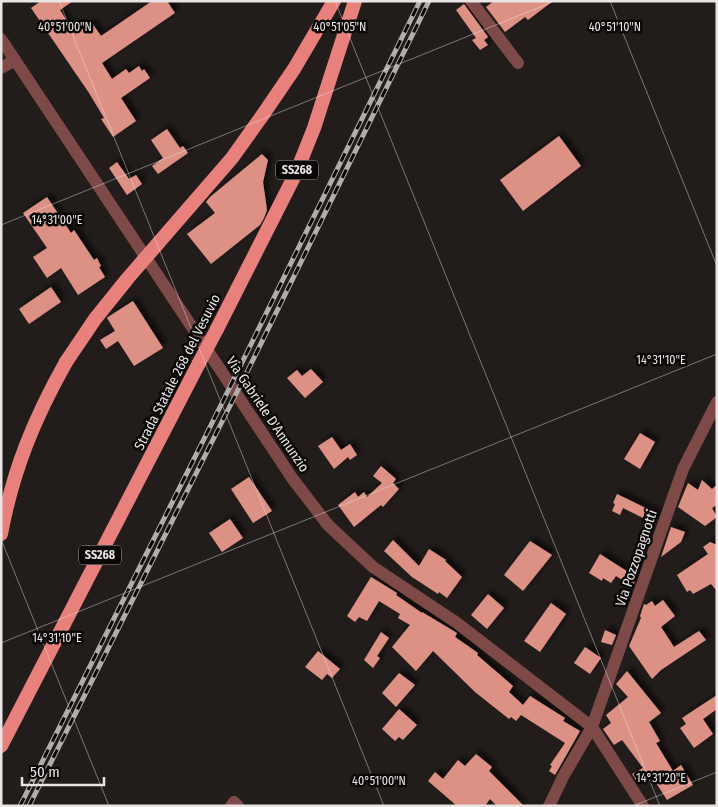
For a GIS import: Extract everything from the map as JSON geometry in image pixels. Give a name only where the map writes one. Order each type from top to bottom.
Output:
[{"type":"highway","points":[[1,534],[6,508],[27,440],[43,404],[66,362],[95,319],[128,278],[232,158],[294,68],[334,1]]},
{"type":"highway","name":"Strada Statale 268 del Vesuvio","points":[[1,746],[296,173],[314,128],[354,1]]},
{"type":"street","points":[[471,1],[518,64]]},
{"type":"street","name":"Via Gabriele D'Annunzio","points":[[1,39],[292,478],[328,525],[373,567],[457,623],[592,727],[643,806]]},
{"type":"street","points":[[1,68],[15,60]]},
{"type":"street","name":"Via Pozzopagnotti","points":[[549,806],[564,775],[592,727],[683,470],[717,402]]},
{"type":"street","points":[[231,806],[234,802],[238,806]]},
{"type":"building","points":[[41,1],[73,1],[60,10],[75,34],[92,23],[101,36],[152,1],[167,1],[175,13],[102,63],[112,79],[126,69],[129,73],[139,66],[142,71],[144,69],[150,78],[121,98],[136,121],[113,137],[101,119],[104,118],[89,93],[31,8]]},
{"type":"building","points":[[494,1],[553,1],[528,20],[525,17],[505,32],[486,7]]},
{"type":"building","points":[[464,4],[488,37],[484,40],[488,45],[480,50],[472,40],[476,38],[456,10]]},
{"type":"building","points":[[167,129],[180,148],[183,146],[188,153],[158,174],[152,166],[163,158],[151,140]]},
{"type":"building","points":[[559,136],[581,166],[523,211],[500,180]]},
{"type":"building","points":[[262,154],[268,160],[263,182],[267,210],[264,218],[260,225],[211,264],[187,234],[215,213],[206,202],[210,197]]},
{"type":"building","points":[[117,162],[129,179],[136,175],[142,184],[127,195],[109,168]]},
{"type":"building","points":[[47,197],[71,233],[74,230],[94,260],[97,258],[101,266],[99,267],[105,277],[78,295],[61,268],[47,278],[33,257],[47,248],[23,213]]},
{"type":"building","points":[[51,287],[61,302],[29,324],[19,309]]},
{"type":"building","points":[[133,301],[163,348],[134,366],[118,341],[106,349],[100,340],[115,331],[107,318]]},
{"type":"building","points":[[311,369],[323,382],[305,398],[287,378],[297,370],[302,376]]},
{"type":"building","points":[[640,433],[655,442],[640,469],[624,459]]},
{"type":"building","points":[[332,437],[341,450],[350,444],[357,455],[350,460],[348,457],[334,469],[318,446]]},
{"type":"building","points":[[381,466],[396,479],[393,483],[399,489],[383,507],[381,505],[354,527],[338,505],[355,492],[358,497],[364,492],[367,497],[382,483],[373,476]]},
{"type":"building","points":[[249,477],[272,511],[253,523],[231,489]]},
{"type":"building","points":[[702,480],[712,489],[717,485],[717,505],[712,508],[717,517],[705,526],[678,507],[688,483],[698,490]]},
{"type":"building","points":[[617,494],[658,514],[655,524],[623,508],[620,515],[612,511]]},
{"type":"building","points":[[230,519],[243,538],[222,552],[209,533]]},
{"type":"building","points":[[671,527],[685,532],[681,542],[661,557]]},
{"type":"building","points":[[393,540],[419,566],[429,549],[446,560],[462,577],[447,598],[412,577],[384,551]]},
{"type":"building","points":[[530,541],[552,555],[523,591],[504,575]]},
{"type":"building","points":[[710,542],[717,545],[717,591],[711,584],[693,594],[690,590],[687,592],[677,575],[708,554],[703,547]]},
{"type":"building","points":[[600,554],[636,577],[633,587],[616,576],[611,583],[603,578],[602,581],[589,573]]},
{"type":"building","points":[[371,577],[397,593],[396,595],[422,613],[457,633],[455,637],[478,653],[477,655],[513,686],[509,692],[523,705],[530,696],[565,718],[563,721],[580,731],[555,775],[549,771],[552,766],[550,765],[565,743],[521,715],[516,721],[511,717],[509,719],[475,692],[433,651],[416,671],[392,647],[410,625],[398,618],[400,614],[379,601],[367,621],[359,617],[355,622],[347,616]]},
{"type":"building","points":[[488,594],[504,608],[487,629],[471,615]]},
{"type":"building","points":[[663,600],[675,616],[661,627],[674,647],[699,631],[706,640],[661,670],[652,679],[629,646],[641,618],[644,604],[646,605],[652,601],[655,606]]},
{"type":"building","points":[[551,603],[566,614],[540,652],[524,641]]},
{"type":"building","points":[[605,630],[616,635],[612,645],[601,642]]},
{"type":"building","points":[[381,632],[389,638],[377,656],[380,658],[373,668],[364,660]]},
{"type":"building","points":[[585,647],[601,658],[590,674],[574,663]]},
{"type":"building","points":[[318,651],[340,669],[332,678],[327,674],[322,680],[305,667]]},
{"type":"building","points":[[627,671],[661,713],[649,722],[660,741],[656,743],[673,771],[681,765],[693,785],[667,800],[651,775],[638,783],[632,774],[643,768],[622,740],[614,745],[603,729],[611,723],[606,715],[628,697],[616,684]]},
{"type":"building","points":[[399,673],[415,685],[396,707],[382,693]]},
{"type":"building","points":[[717,695],[717,709],[703,719],[713,734],[694,748],[680,728],[686,724],[682,718]]},
{"type":"building","points":[[399,709],[417,725],[403,740],[399,737],[395,741],[382,729]]},
{"type":"building","points":[[476,754],[492,767],[489,771],[524,806],[497,806],[490,799],[485,806],[457,806],[428,781],[435,772],[443,779],[458,760],[465,766]]},
{"type":"railway","points":[[20,806],[226,395],[420,1]]},
{"type":"railway","points":[[29,806],[248,370],[429,1]]}]
